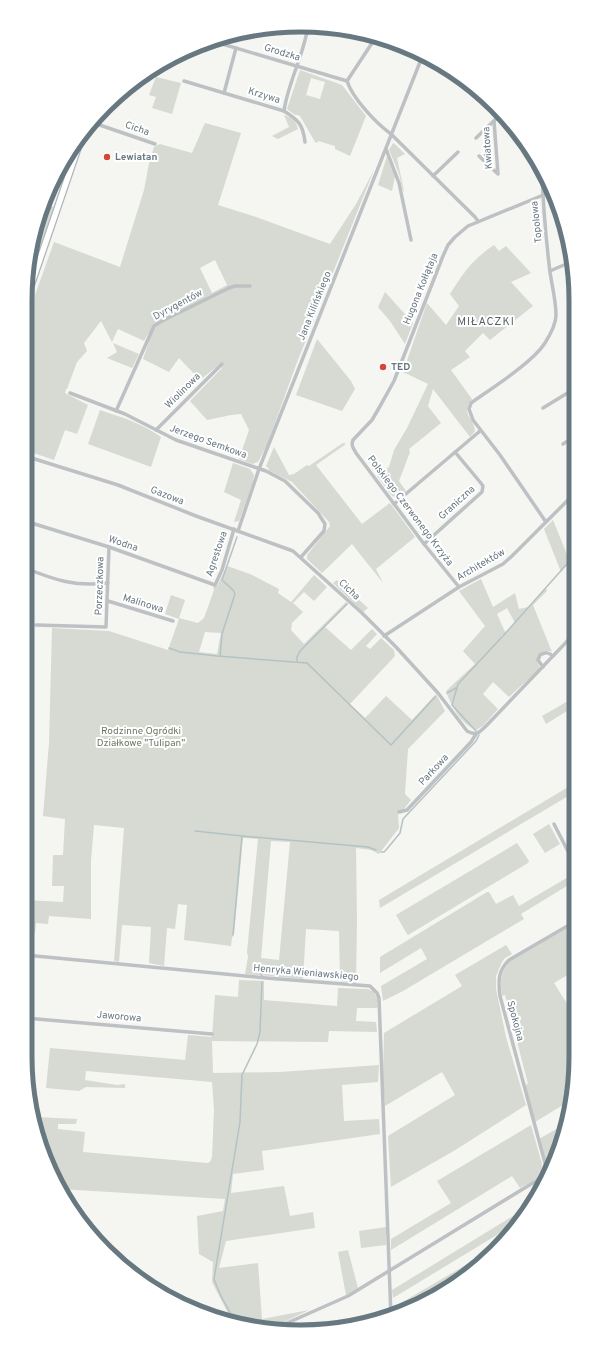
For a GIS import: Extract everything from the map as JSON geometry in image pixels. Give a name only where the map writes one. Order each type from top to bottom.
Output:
[{"type":"main road","points":[[33,279],[78,149]]},
{"type":"street","points":[[284,111],[286,99],[306,32]]},
{"type":"street","points":[[373,42],[347,81],[352,92],[376,121],[476,217],[478,221]]},
{"type":"street","name":"Grodzka","points":[[222,44],[347,81]]},
{"type":"street","points":[[224,93],[236,48]]},
{"type":"street","name":"Jana Kilińskiego","points":[[260,469],[420,61]]},
{"type":"street","name":"Krzywa","points":[[184,81],[284,111],[297,119],[301,125],[304,142]]},
{"type":"street","points":[[476,138],[497,118]]},
{"type":"street","name":"Kwiatowa","points":[[480,156],[498,174],[494,121]]},
{"type":"street","name":"Cicha","points":[[98,124],[155,144]]},
{"type":"street","points":[[386,149],[399,183],[411,240]]},
{"type":"street","points":[[433,176],[458,152]]},
{"type":"street","name":"Topolowa","points":[[542,184],[550,271],[556,315],[554,327],[544,344],[536,353],[519,368],[471,403],[469,409],[473,420],[500,455],[546,522]]},
{"type":"street","name":"Hugona Kołłątaja","points":[[352,442],[372,420],[394,381],[448,245],[459,233],[478,221],[547,194]]},
{"type":"street","points":[[550,271],[567,264]]},
{"type":"street","name":"Dyrygentów","points":[[116,411],[154,326],[229,288],[235,286],[250,286]]},
{"type":"street","name":"Wiolinowa","points":[[156,430],[222,364]]},
{"type":"street","points":[[543,408],[569,392]]},
{"type":"street","name":"Jerzego Semkowa","points":[[70,393],[116,411],[176,440],[260,469]]},
{"type":"street","points":[[394,504],[480,430]]},
{"type":"street","points":[[562,444],[569,440]]},
{"type":"street","name":"Polskiego Czerwonego Krzyża","points":[[352,442],[356,453],[424,544],[459,587]]},
{"type":"street","name":"Graniczna","points":[[424,544],[482,492],[483,486],[455,452]]},
{"type":"street","name":"Gazowa","points":[[32,458],[118,485],[236,530],[289,548],[301,557]]},
{"type":"street","points":[[236,530],[260,469],[288,482],[324,521],[326,526],[324,531],[301,557]]},
{"type":"street","name":"Architektów","points":[[384,636],[459,587],[503,564],[569,499]]},
{"type":"street","name":"Wodna","points":[[32,523],[109,547],[215,585]]},
{"type":"street","name":"Agrestowa","points":[[215,585],[236,530]]},
{"type":"street","name":"Porzeczkowa","points":[[36,625],[106,628],[109,547]]},
{"type":"street","name":"Cicha","points":[[301,557],[362,613],[438,693],[467,731],[474,734]]},
{"type":"street","points":[[32,570],[68,583],[91,585],[108,583]]},
{"type":"street","name":"Malinowa","points":[[108,601],[173,621]]},
{"type":"street","name":"Parkowa","points":[[399,812],[407,810],[471,742],[474,734],[483,730],[569,639]]},
{"type":"street","points":[[543,667],[538,660],[540,655],[546,652],[553,656]]},
{"type":"street","points":[[554,824],[569,853]]},
{"type":"street","name":"Spokojna","points":[[544,1168],[545,1163],[500,996],[498,982],[499,974],[509,960],[569,925]]},
{"type":"street","name":"Henryka Wieniawskiego","points":[[32,957],[370,986],[377,992],[379,998],[390,1310]]},
{"type":"street","name":"Jaworowa","points":[[32,1019],[212,1034]]},
{"type":"street","name":"Spokojna","points":[[389,1271],[536,1181],[540,1177]]},
{"type":"street","points":[[285,1324],[348,1296],[389,1271]]},
{"type":"green space","points":[[300,70],[342,85],[366,116],[350,156],[335,149],[335,146],[318,141],[317,143],[315,142],[300,116],[295,115],[287,109]],"holes":[[[311,78],[325,82],[320,99],[306,95]]]},
{"type":"green space","points":[[156,77],[181,83],[172,114],[152,108],[156,97],[149,95]]},
{"type":"green space","points":[[284,115],[296,123],[298,129],[278,139],[272,136],[289,127]]},
{"type":"green space","points":[[205,123],[241,133],[218,205],[330,244],[356,204],[374,170],[296,365],[267,445],[258,462],[252,464],[239,459],[249,430],[241,414],[207,420],[190,401],[222,368],[220,364],[200,380],[179,358],[169,372],[143,359],[151,335],[148,334],[144,341],[118,329],[112,342],[101,321],[84,343],[87,351],[77,362],[65,393],[88,405],[77,434],[65,430],[54,460],[32,452],[32,303],[54,242],[120,267],[144,190],[149,163],[154,147],[160,144],[192,153]],"holes":[[[215,260],[227,285],[212,293],[200,268]]]},
{"type":"green space","points":[[393,143],[405,154],[397,158],[404,191],[389,150]]},
{"type":"green space","points":[[387,156],[395,176],[392,191],[378,185]]},
{"type":"green space","points":[[49,206],[54,207],[34,262],[46,214]]},
{"type":"green space","points":[[494,245],[499,251],[506,246],[531,273],[511,282],[533,306],[490,340],[483,333],[465,351],[470,357],[451,370],[472,399],[467,412],[475,431],[470,437],[433,389],[428,406],[441,423],[409,449],[410,452],[399,481],[406,491],[398,498],[392,496],[377,476],[389,467],[394,450],[407,428],[428,384],[403,372],[427,303],[446,325],[459,306],[450,294],[469,267]]},
{"type":"green space","points":[[385,292],[413,323],[405,344],[390,321],[378,307]]},
{"type":"green space","points":[[317,339],[351,381],[355,389],[342,411],[296,395]]},
{"type":"green space","points":[[113,343],[139,354],[132,368],[107,358],[117,352]]},
{"type":"green space","points":[[100,410],[139,424],[161,437],[151,467],[88,444]]},
{"type":"green space","points":[[343,443],[346,444],[316,465],[362,524],[390,503],[415,537],[376,569],[383,583],[352,544],[322,573],[307,559],[307,555],[330,526],[329,522],[292,482],[268,470],[269,469],[266,466],[274,447],[289,475],[294,474],[307,465],[309,466]]},
{"type":"green space","points":[[233,463],[250,469],[254,475],[253,482],[239,521],[234,522],[241,500],[224,492]]},
{"type":"green space","points":[[553,520],[569,560],[569,563],[561,572],[544,529]]},
{"type":"green space","name":"Rodzinne Ogródki Działkowe \"Tulipan\"","points":[[227,566],[250,574],[279,589],[278,593],[291,602],[314,575],[327,587],[314,601],[304,592],[293,603],[303,612],[292,623],[291,630],[304,644],[346,602],[348,604],[325,627],[351,650],[372,629],[377,634],[366,646],[370,649],[381,638],[394,650],[395,656],[350,704],[365,718],[386,696],[412,720],[436,694],[445,711],[408,749],[405,794],[411,800],[404,809],[398,813],[399,828],[379,854],[371,850],[356,848],[356,983],[340,981],[339,931],[306,929],[303,979],[245,974],[248,957],[247,952],[258,839],[243,838],[234,934],[231,946],[184,940],[187,905],[178,904],[175,929],[167,928],[164,966],[149,963],[151,927],[122,925],[119,962],[114,961],[124,828],[94,825],[91,861],[91,919],[49,916],[48,924],[36,923],[35,933],[32,933],[32,900],[63,902],[64,886],[52,886],[53,855],[63,855],[65,819],[43,816],[49,743],[52,628],[109,631],[168,650],[179,619],[165,614],[171,595],[185,600],[179,618],[198,623],[204,618],[214,590],[213,587],[217,586]],"holes":[[[205,632],[221,633],[217,654],[199,652]],[[271,841],[290,842],[279,960],[261,958]]]},
{"type":"green space","points":[[481,579],[493,607],[515,593],[519,609],[528,607],[546,588],[547,591],[533,605],[552,652],[544,651],[538,655],[537,661],[540,668],[509,697],[493,682],[483,694],[498,709],[483,726],[476,730],[461,719],[457,714],[446,691],[475,664],[463,651],[485,626],[459,591]],"holes":[[[507,608],[515,623],[505,632],[497,614]]]},
{"type":"green space","points":[[337,580],[368,608],[363,612],[333,583]]},
{"type":"green space","points":[[569,700],[569,710],[546,724],[542,716]]},
{"type":"green space","points":[[569,787],[569,796],[380,908],[379,900]]},
{"type":"green space","points":[[549,824],[560,844],[545,853],[533,834]]},
{"type":"green space","points":[[517,843],[529,861],[528,863],[408,935],[407,934],[396,915]]},
{"type":"green space","points":[[569,877],[569,885],[521,914],[524,919],[403,991],[383,1001],[381,986],[427,959],[421,948],[380,973],[380,957],[487,892],[489,892],[496,904],[513,895],[519,906]]},
{"type":"green space","points":[[569,927],[569,974],[554,983],[569,1007],[567,1092],[565,1104],[535,1122],[525,1085],[528,1084],[505,995],[502,996],[501,985],[503,973],[511,960]]},
{"type":"green space","points":[[506,945],[512,954],[505,958],[502,962],[496,976],[496,989],[506,1037],[526,1105],[457,1149],[391,1187],[388,1136],[455,1095],[442,1072],[385,1106],[383,1077],[384,1033],[462,986],[455,975]]},
{"type":"green space","points":[[239,980],[264,981],[264,1000],[337,1006],[338,988],[368,989],[374,992],[378,1000],[377,1008],[357,1008],[356,1021],[376,1022],[377,1032],[329,1031],[328,1042],[212,1041],[213,1073],[280,1072],[379,1065],[378,1082],[342,1085],[344,1121],[379,1119],[380,1134],[262,1151],[264,1170],[233,1174],[231,1193],[284,1186],[290,1216],[313,1212],[315,1228],[226,1241],[219,1268],[258,1263],[262,1319],[309,1310],[281,1324],[265,1323],[229,1315],[212,1282],[213,1262],[199,1254],[197,1216],[223,1211],[225,1199],[67,1189],[52,1159],[39,1117],[77,1119],[76,1124],[58,1124],[58,1129],[85,1132],[83,1152],[207,1163],[210,1162],[212,1157],[214,1110],[212,1082],[86,1071],[85,1080],[117,1085],[125,1084],[125,1088],[86,1087],[79,1091],[46,1088],[50,1048],[185,1060],[188,1035],[212,1037],[215,995],[238,997]]},
{"type":"green space","points":[[531,1125],[542,1164],[541,1173],[536,1179],[520,1188],[512,1176],[391,1250],[391,1239],[451,1203],[437,1181]]},
{"type":"green space","points":[[560,1127],[546,1166],[539,1139]]},
{"type":"green space","points":[[520,1212],[506,1230],[393,1298],[392,1290]]},
{"type":"green space","points":[[386,1227],[386,1245],[361,1248],[359,1231]]},
{"type":"green space","points":[[348,1250],[358,1288],[346,1295],[338,1252]]},
{"type":"green space","points":[[479,1257],[464,1270],[435,1289],[403,1305],[394,1308]]},
{"type":"waterway","points":[[220,656],[222,634],[235,594],[233,590],[222,580],[237,537]]},
{"type":"waterway","points":[[503,636],[569,562]]},
{"type":"waterway","points":[[297,661],[300,651],[347,604]]},
{"type":"waterway","points":[[476,731],[452,705],[458,684],[502,637]]},
{"type":"waterway","points":[[169,648],[180,652],[307,663],[391,745],[435,697]]},
{"type":"waterway","points":[[447,693],[456,688]]},
{"type":"waterway","points":[[381,852],[384,852],[400,833],[403,819],[476,741],[479,735]]},
{"type":"waterway","points":[[195,831],[368,847],[376,850]]},
{"type":"waterway","points":[[233,935],[242,836]]},
{"type":"waterway","points":[[257,966],[262,976]]},
{"type":"waterway","points":[[232,1316],[214,1279],[240,1122],[242,1075],[257,1044],[260,1032],[262,982]]},
{"type":"place","name":"Lewiatan","points":[[107,157]]},
{"type":"place","name":"TED","points":[[383,367]]},
{"type":"district","name":"MIŁACZKI","points":[[486,322]]}]
